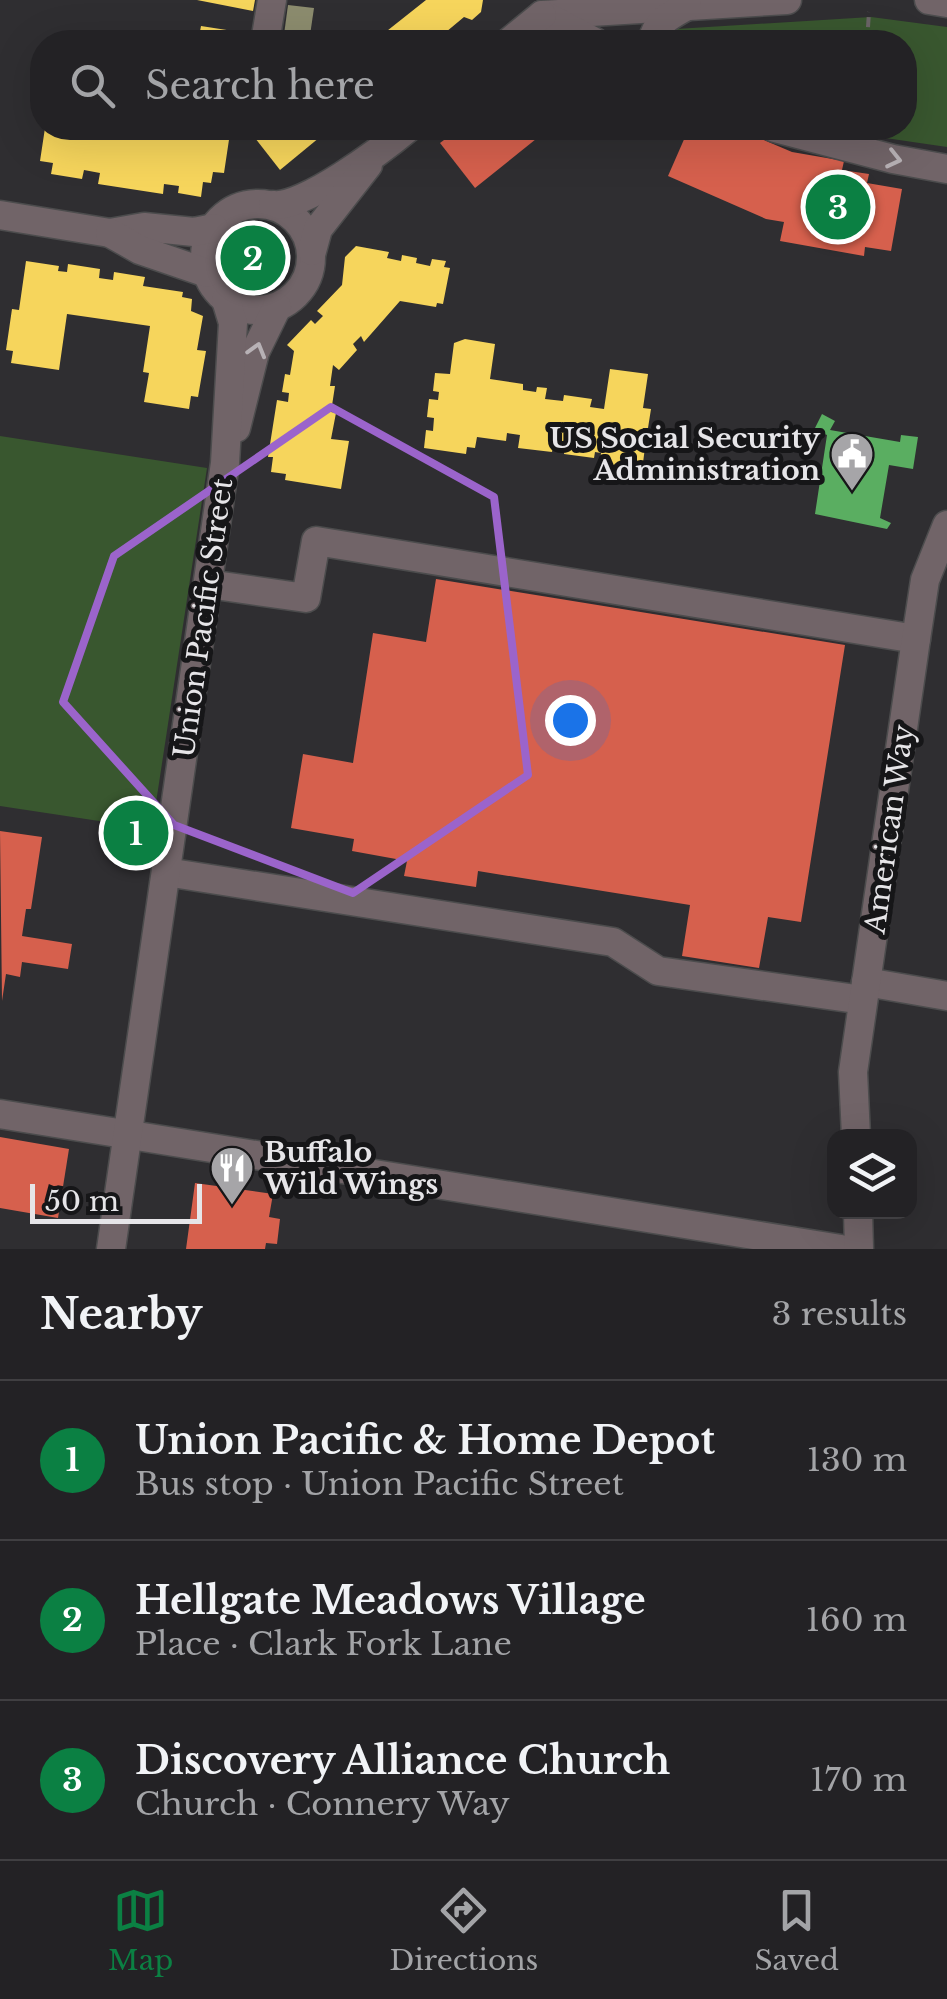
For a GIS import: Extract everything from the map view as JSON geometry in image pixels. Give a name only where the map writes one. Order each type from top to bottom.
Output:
[{"type":"street","points":[[267,30],[272,0]]},
{"type":"street","points":[[521,30],[542,7],[688,6],[787,0]]},
{"type":"street","points":[[929,0],[947,4]]},
{"type":"street","points":[[656,30],[688,6]]},
{"type":"street","points":[[542,7],[577,30]]},
{"type":"street","points":[[377,154],[318,229],[310,271],[301,290],[276,307],[250,310],[226,300],[207,273],[205,254],[214,228],[225,215],[240,206],[285,207],[306,198],[394,140]]},
{"type":"street","points":[[820,140],[947,169]]},
{"type":"street","points":[[274,205],[299,222],[312,251]]},
{"type":"street","points":[[0,215],[110,233],[144,227],[194,232],[214,228]]},
{"type":"street","points":[[110,233],[140,250],[207,273]]},
{"type":"street","name":"Union Pacific Street","points":[[112,1249],[225,463],[232,322],[226,300]]},
{"type":"street","name":"Union Pacific Street","points":[[225,463],[255,352],[276,307]]},
{"type":"street","name":"American Way","points":[[856,1129],[852,1072],[925,580],[947,525]]},
{"type":"street","points":[[208,584],[306,598],[316,542],[916,640]]},
{"type":"street","points":[[166,872],[613,942],[658,970],[947,996]]},
{"type":"street","points":[[0,1114],[841,1249]]},
{"type":"street","points":[[858,1219],[859,1249]]},
{"type":"path","points":[[868,30],[869,12]]},
{"type":"highlighted area","points":[[331,407],[494,497],[528,775],[353,893],[174,825],[63,702],[114,556]]},
{"type":"green space","points":[[871,17],[947,27],[947,147],[899,140],[917,140],[917,30],[676,29]]},
{"type":"green space","points":[[0,436],[207,468],[152,829],[0,806]]},
{"type":"building: Homes","points":[[197,0],[255,0],[253,11]]},
{"type":"building: Homes","points":[[426,0],[483,0],[481,12],[472,20],[464,17],[448,30],[388,30]]},
{"type":"building: Homes","points":[[43,140],[229,140],[224,173],[213,172],[211,183],[203,182],[201,197],[178,193],[179,186],[164,184],[163,194],[98,184],[100,173],[84,170],[82,179],[51,174],[53,163],[40,161]]},
{"type":"building: Homes","points":[[257,140],[316,140],[280,170]]},
{"type":"building: Homes","points":[[356,246],[389,252],[387,258],[401,261],[402,255],[417,258],[416,263],[430,266],[432,259],[446,261],[444,267],[450,268],[443,304],[437,303],[436,307],[400,301],[364,342],[361,336],[353,344],[357,350],[339,370],[333,365],[331,412],[336,413],[331,439],[349,441],[341,489],[285,480],[286,474],[271,472],[273,457],[268,457],[277,400],[288,402],[289,393],[282,392],[294,351],[287,345],[311,320],[315,324],[323,316],[317,311],[342,285],[345,257]]},
{"type":"building: Homes","points":[[26,261],[59,266],[58,271],[67,272],[68,264],[100,269],[99,278],[113,280],[114,272],[145,277],[143,286],[183,292],[182,297],[192,299],[191,311],[203,316],[197,350],[206,351],[198,397],[191,396],[189,409],[144,402],[149,373],[143,372],[150,326],[67,314],[59,370],[11,363],[13,351],[6,350],[12,309],[19,310]]},
{"type":"building: Homes","points":[[465,339],[495,344],[490,379],[523,384],[523,390],[536,392],[537,387],[547,388],[545,399],[563,401],[564,395],[592,399],[590,407],[604,409],[610,369],[648,374],[643,408],[651,409],[648,428],[643,428],[643,463],[635,461],[634,468],[600,463],[601,453],[595,452],[594,458],[564,454],[566,442],[554,440],[552,452],[518,448],[520,435],[507,433],[506,441],[477,437],[475,448],[467,447],[466,454],[424,448],[426,430],[433,431],[434,418],[427,417],[429,399],[438,400],[439,392],[433,391],[435,373],[450,374],[454,343]]},
{"type":"building: Shops","points":[[444,140],[535,140],[475,188],[440,143]]},
{"type":"building: Shops","points":[[684,140],[764,140],[792,152],[844,161],[842,170],[869,174],[867,183],[902,189],[891,251],[865,247],[864,256],[780,241],[784,222],[766,219],[668,176]]},
{"type":"building: Shops","points":[[436,579],[845,645],[801,922],[768,917],[759,968],[682,956],[690,905],[478,871],[476,887],[404,876],[407,861],[352,851],[354,839],[291,828],[303,754],[353,763],[373,633],[426,642]]},
{"type":"building: Shops","points":[[0,831],[42,837],[31,909],[26,909],[22,936],[72,944],[68,969],[22,962],[20,977],[6,974],[2,1001]]},
{"type":"building: Shops","points":[[0,1137],[69,1149],[58,1218],[0,1208]]},
{"type":"building: Shops","name":"Buffalo Wild Wings","points":[[195,1183],[273,1194],[269,1217],[280,1219],[277,1244],[266,1243],[265,1249],[186,1249]]},
{"type":"building: Public","name":"US Social Security Administration","points":[[822,414],[835,421],[830,430],[900,442],[901,435],[918,437],[913,469],[889,465],[880,518],[891,523],[887,529],[815,514],[827,435],[814,430]]},
{"type":"building: Industry","points":[[288,5],[314,8],[311,30],[285,30]]},
{"type":"place","name":"Discovery Alliance Church","points":[[838,207]]},
{"type":"place","name":"Hellgate Meadows Village","points":[[253,258]]},
{"type":"place","name":"US Social Security Administration","points":[[852,492]]},
{"type":"place","name":"Union Pacific & Home Depot","points":[[136,833]]},
{"type":"place","name":"Buffalo Wild Wings","points":[[232,1206]]}]
